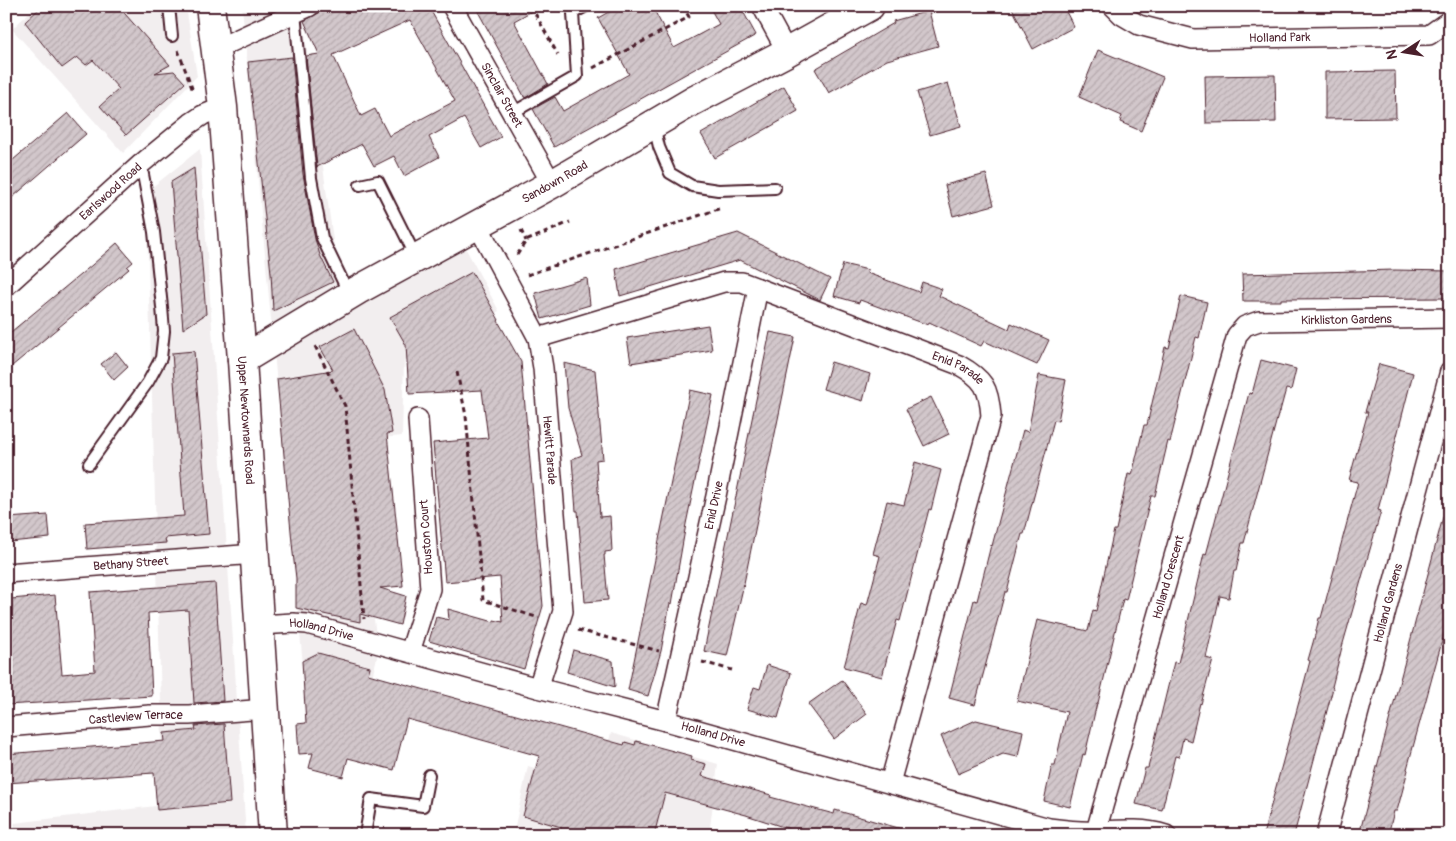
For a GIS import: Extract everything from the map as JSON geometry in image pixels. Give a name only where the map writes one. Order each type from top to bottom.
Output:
[{"type":"main road","name":"Upper Newtownards Road","points":[[210,6],[222,107],[242,360],[273,835]]},
{"type":"main road","name":"Sandown Road","points":[[242,360],[349,295],[552,184],[693,100],[787,52],[870,6]]},
{"type":"street","name":"Sinclair Street","points":[[452,6],[552,184]]},
{"type":"street","points":[[762,6],[787,52]]},
{"type":"street","name":"Holland Park","points":[[1113,6],[1122,15],[1140,25],[1193,38],[1429,35],[1450,20]]},
{"type":"street","points":[[216,49],[303,10]]},
{"type":"street","name":"Earlswood Road","points":[[6,286],[141,164],[197,119],[222,107]]},
{"type":"street","name":"Hewitt Parade","points":[[477,224],[538,338],[543,368],[563,612],[538,688]]},
{"type":"street","name":"Enid Parade","points":[[538,338],[724,282],[742,282],[959,365],[974,373],[984,385],[990,400],[991,416],[890,783]]},
{"type":"street","name":"Enid Drive","points":[[666,721],[716,496],[758,288]]},
{"type":"street","name":"Kirkliston Gardens","points":[[1245,326],[1259,320],[1450,318]]},
{"type":"street","name":"Holland Crescent","points":[[1096,831],[1237,335],[1245,326]]},
{"type":"street","name":"Holland Gardens","points":[[1326,835],[1450,371]]},
{"type":"street","name":"Houston Court","points":[[410,652],[430,589],[418,419]]},
{"type":"street","name":"Bethany Street","points":[[6,573],[255,554]]},
{"type":"street","name":"Holland Drive","points":[[260,625],[292,622],[307,624],[538,688],[666,721],[1049,828],[1072,831],[1125,830],[1156,832],[1166,835]]},
{"type":"street","name":"Castleview Terrace","points":[[6,727],[150,716],[266,710]]},
{"type":"lane","points":[[169,6],[172,36]]},
{"type":"lane","points":[[512,113],[574,78],[573,14],[586,6]]},
{"type":"lane","points":[[303,10],[311,178],[322,238],[349,295]]},
{"type":"lane","points":[[654,124],[670,173],[692,186],[718,190],[775,188]]},
{"type":"lane","points":[[89,464],[148,382],[161,358],[164,331],[155,241],[141,164]]},
{"type":"lane","points":[[360,185],[378,182],[416,258]]},
{"type":"lane","points":[[365,835],[371,799],[423,806],[429,775]]},
{"type":"path","points":[[531,6],[574,78],[689,17],[683,6]]},
{"type":"path","points":[[172,36],[194,92]]},
{"type":"path","points":[[506,278],[721,208]]},
{"type":"path","points":[[506,278],[526,240],[570,222]]},
{"type":"path","points":[[303,323],[345,406],[366,640]]},
{"type":"shaded area","points":[[36,6],[186,6],[197,76],[123,153],[12,29]]},
{"type":"shaded area","points":[[242,6],[301,6],[343,313],[466,249],[499,311],[404,360],[402,436],[353,441],[378,653],[361,723],[307,709]]},
{"type":"shaded area","points":[[200,149],[246,835],[6,835],[6,824],[164,805],[146,192]]},
{"type":"shaded area","points":[[611,733],[718,764],[709,835],[513,835],[528,766],[597,786]]},
{"type":"building","points":[[42,6],[118,6],[170,65],[155,73],[174,71],[185,83],[126,135],[100,106],[119,89],[93,60],[86,65],[77,57],[62,68],[25,22]]},
{"type":"building","points":[[321,6],[441,6],[431,11],[501,137],[481,148],[464,118],[429,137],[439,157],[404,176],[394,156],[374,166],[362,144],[317,167],[306,56],[319,54],[304,21],[319,13]],"holes":[[[410,20],[455,101],[389,136],[375,109],[361,116],[333,55]]]},
{"type":"building","points":[[475,6],[541,6],[514,21],[548,84],[525,98]]},
{"type":"building","points":[[619,6],[652,6],[674,48],[719,24],[709,6],[740,6],[756,35],[554,147],[533,109],[555,97],[563,111],[629,74],[598,18]]},
{"type":"building","points":[[1011,6],[1063,6],[1074,27],[1033,49]]},
{"type":"building","points":[[929,11],[938,46],[887,60],[829,93],[815,69],[894,23],[893,21]]},
{"type":"building","points":[[1098,50],[1163,77],[1141,131],[1120,122],[1122,116],[1079,97]]},
{"type":"building","points":[[292,57],[303,174],[315,239],[320,255],[333,282],[273,311],[271,273],[248,62]]},
{"type":"building","points":[[1395,71],[1396,118],[1325,119],[1325,72]]},
{"type":"building","points":[[1275,75],[1276,122],[1206,123],[1205,76]]},
{"type":"building","points":[[948,83],[961,126],[930,135],[917,92]]},
{"type":"building","points":[[784,86],[798,111],[715,158],[701,134]]},
{"type":"building","points":[[68,113],[86,134],[6,203],[6,166]]},
{"type":"building","points":[[194,168],[206,314],[183,329],[171,182]]},
{"type":"building","points":[[986,174],[994,205],[953,216],[945,185]]},
{"type":"building","points":[[738,233],[830,279],[820,300],[740,260],[620,296],[616,269]]},
{"type":"building","points":[[117,243],[133,262],[127,267],[129,269],[6,371],[6,336]]},
{"type":"building","points":[[843,264],[868,270],[867,273],[919,292],[922,282],[942,289],[939,296],[1009,329],[1011,323],[1049,340],[1037,365],[984,341],[981,346],[929,322],[928,325],[860,300],[859,303],[834,296]]},
{"type":"building","points":[[1395,270],[1450,271],[1450,298],[1243,301],[1242,274]]},
{"type":"building","points":[[472,272],[521,362],[543,606],[524,669],[429,641],[436,617],[449,620],[448,609],[494,622],[494,620],[503,622],[500,577],[445,582],[433,443],[488,438],[482,390],[409,394],[406,345],[390,317]]},
{"type":"building","points":[[587,278],[590,305],[542,319],[535,293]]},
{"type":"building","points":[[1181,296],[1207,302],[1199,338],[1196,337],[1155,496],[1151,496],[1126,600],[1123,599],[1085,755],[1083,754],[1070,807],[1044,801],[1052,765],[1055,765],[1067,712],[1017,701],[1037,620],[1088,631],[1093,610],[1096,611],[1128,474],[1132,475],[1144,425],[1147,425],[1165,347],[1169,348]]},
{"type":"building","points":[[708,325],[712,350],[631,363],[627,338]]},
{"type":"building","points":[[354,329],[385,390],[392,433],[387,434],[403,586],[380,588],[406,596],[400,625],[360,614],[360,622],[296,608],[296,578],[277,379],[333,370],[320,347]]},
{"type":"building","points":[[770,332],[795,337],[727,656],[704,651]]},
{"type":"building","points":[[194,351],[209,534],[165,538],[166,543],[87,549],[85,523],[184,516],[172,353]]},
{"type":"building","points":[[116,352],[128,367],[114,380],[101,364]]},
{"type":"building","points":[[1261,360],[1296,369],[1291,390],[1286,389],[1279,411],[1244,543],[1242,543],[1236,571],[1234,571],[1229,598],[1220,596],[1206,658],[1213,660],[1191,741],[1183,738],[1179,757],[1175,756],[1162,810],[1136,804],[1145,768],[1148,768],[1174,662],[1178,663],[1204,554],[1206,555],[1249,393],[1252,394]]},
{"type":"building","points":[[831,362],[870,374],[863,401],[823,389]]},
{"type":"building","points":[[564,363],[595,370],[603,459],[596,460],[600,517],[610,516],[612,551],[605,552],[604,555],[608,600],[585,602],[572,459],[582,455],[568,408]]},
{"type":"building","points":[[1379,364],[1413,373],[1378,510],[1381,511],[1342,647],[1294,835],[1263,835],[1310,661],[1308,660],[1319,618],[1321,618],[1358,482],[1349,480],[1368,412],[1365,412]]},
{"type":"building","points":[[1039,375],[1066,380],[1058,421],[1054,420],[1024,534],[1022,534],[1007,592],[1005,592],[975,705],[949,698],[974,600],[977,601],[1023,430],[1028,432]]},
{"type":"building","points":[[690,390],[713,395],[686,524],[672,604],[670,603],[661,651],[648,696],[628,690]]},
{"type":"building","points":[[931,397],[949,434],[924,446],[906,409]]},
{"type":"building","points":[[915,462],[941,470],[900,621],[897,620],[882,677],[844,667],[861,603],[867,605],[880,556],[873,554],[887,501],[904,505]]},
{"type":"building","points":[[48,515],[50,538],[10,542],[8,518]]},
{"type":"building","points":[[1443,517],[1450,518],[1450,612],[1397,811],[1394,811],[1388,835],[1359,835]]},
{"type":"building","points":[[215,583],[223,701],[194,703],[188,610],[148,613],[152,696],[6,705],[6,608],[12,607],[11,599],[55,595],[62,674],[95,671],[90,592]]},
{"type":"building","points":[[573,650],[613,661],[615,687],[567,672]]},
{"type":"building","points":[[318,653],[370,667],[368,674],[624,745],[625,742],[635,745],[636,741],[692,756],[691,760],[706,764],[702,776],[834,814],[835,810],[902,829],[901,835],[808,835],[746,815],[665,793],[654,835],[560,835],[561,827],[523,816],[539,756],[407,719],[394,770],[348,758],[343,777],[309,768],[313,753],[299,754],[297,724],[306,723],[302,661]]},
{"type":"building","points":[[767,665],[791,673],[778,718],[747,709],[754,687],[760,689]]},
{"type":"building","points":[[842,680],[867,714],[834,739],[808,704]]},
{"type":"building","points":[[976,720],[1023,731],[1018,757],[1003,754],[958,774],[941,736]]},
{"type":"building","points":[[224,724],[230,803],[157,810],[154,773],[6,783],[6,754],[165,741],[164,733],[196,730],[195,726]]}]
